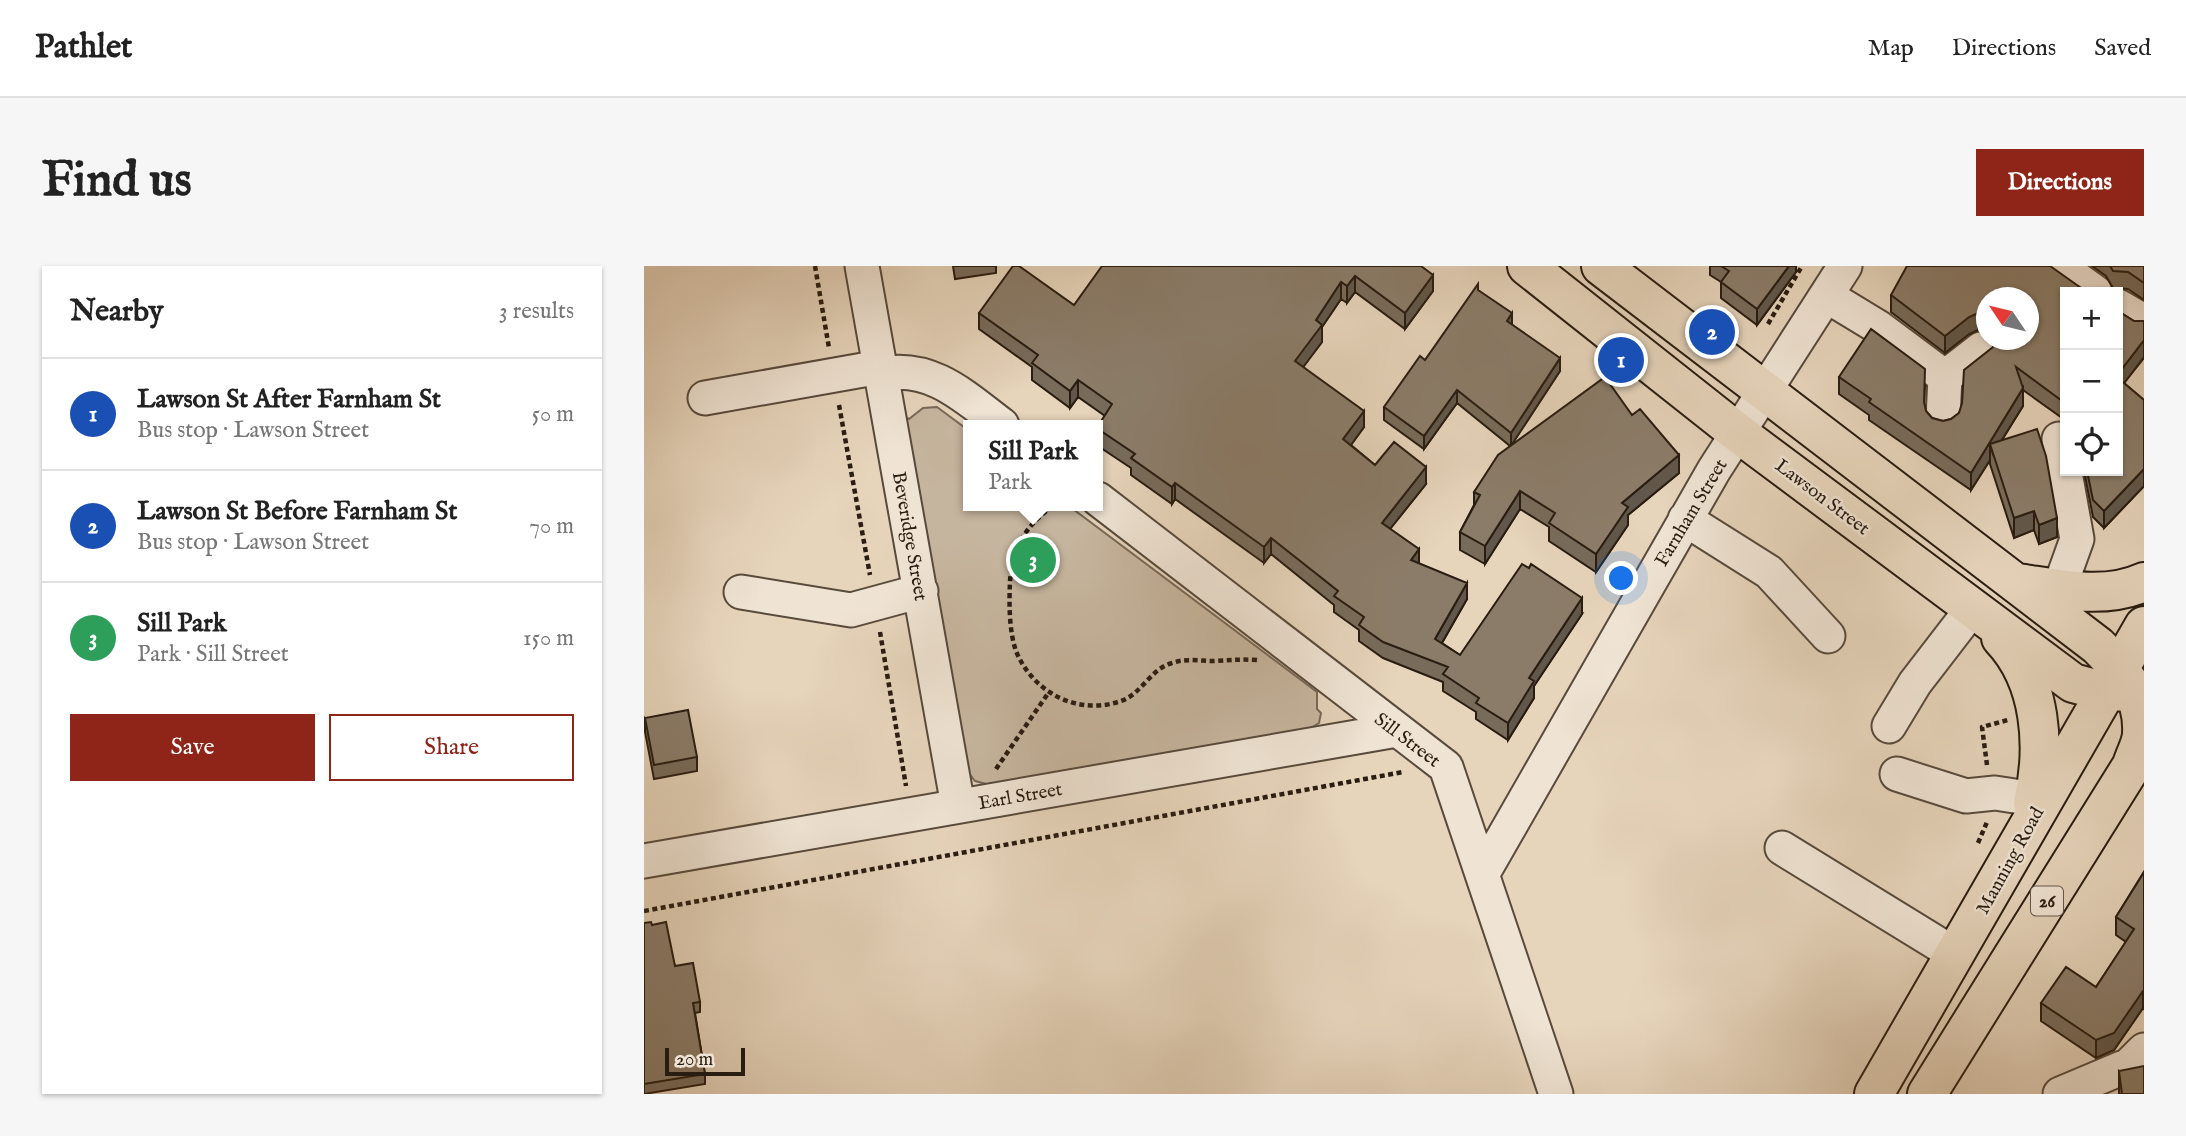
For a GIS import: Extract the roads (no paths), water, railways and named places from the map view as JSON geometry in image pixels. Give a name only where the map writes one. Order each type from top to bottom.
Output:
[{"type":"main road","name":"Lawson Street","points":[[1527,266],[1738,433],[2073,683],[2126,685]]},
{"type":"main road","points":[[1601,266],[2098,646],[2139,702],[2142,735],[2138,755]]},
{"type":"main road","points":[[2016,583],[2091,592],[2122,590],[2144,582]]},
{"type":"main road","points":[[1972,609],[2007,644],[2031,689],[2039,720],[2040,748],[2034,799],[2021,838]]},
{"type":"main road","name":"Manning Road","points":[[1874,1094],[2021,838],[2126,685],[2144,626]]},
{"type":"main road","name":"26","points":[[1927,1094],[2138,755]]},
{"type":"main road","points":[[1954,1094],[1963,1037]]},
{"type":"street","name":"Beveridge Street","points":[[863,266],[958,806]]},
{"type":"street","name":"Farnham Street","points":[[1483,873],[1685,519],[1846,266]]},
{"type":"street","points":[[2059,266],[2088,287]]},
{"type":"street","points":[[1826,296],[1878,327],[1945,377]]},
{"type":"street","points":[[2123,309],[2144,321]]},
{"type":"street","points":[[1942,419],[1945,377],[1980,350]]},
{"type":"street","points":[[705,398],[834,376],[896,371],[926,375],[952,387],[995,420]]},
{"type":"street","points":[[2059,439],[2077,539],[2059,589]]},
{"type":"street","name":"Sill Street","points":[[1103,503],[1446,767],[1556,1094]]},
{"type":"street","points":[[1685,519],[1769,572],[1828,636]]},
{"type":"street","points":[[741,592],[851,610],[921,592]]},
{"type":"street","points":[[1889,726],[1915,682],[1972,609]]},
{"type":"street","name":"Earl Street","points":[[644,862],[1397,730]]},
{"type":"street","points":[[1897,774],[1966,796],[1991,793],[2034,799]]},
{"type":"street","points":[[1782,848],[1956,955]]},
{"type":"street","points":[[2060,1094],[2129,1065],[2144,1050]]},
{"type":"place","name":"Lawson St Before Farnham St","points":[[1712,332]]},
{"type":"place","name":"Lawson St After Farnham St","points":[[1621,360]]},
{"type":"place","name":"Sill Park","points":[[1033,560]]}]
